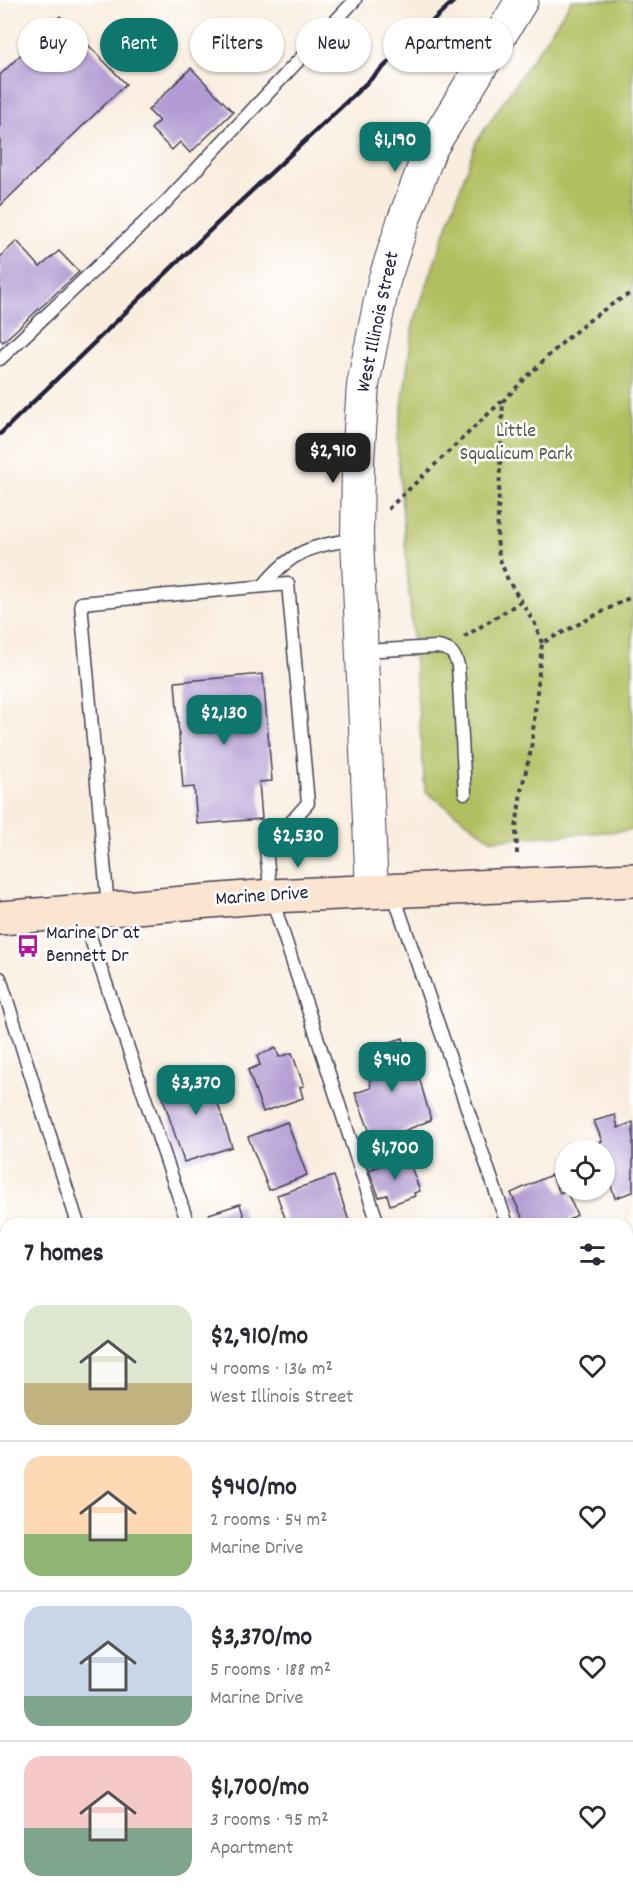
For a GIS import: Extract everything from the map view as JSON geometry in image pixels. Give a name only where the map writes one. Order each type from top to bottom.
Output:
[{"type":"main road","name":"Marine Drive","points":[[0,918],[272,896],[633,880]]},
{"type":"street","name":"West Illinois Street","points":[[382,891],[362,652],[357,538],[358,460],[363,385],[384,281],[430,150],[522,0]]},
{"type":"lane","points":[[0,359],[166,202],[355,0]]},
{"type":"lane","points":[[263,586],[287,561],[302,552],[319,545],[357,538]]},
{"type":"lane","points":[[186,1218],[95,910],[81,603],[288,584],[308,803],[266,850],[272,896],[376,1218]]},
{"type":"lane","points":[[362,652],[437,647],[446,648],[452,652],[458,664],[465,793]]},
{"type":"lane","points":[[382,891],[505,1218]]},
{"type":"lane","points":[[0,978],[76,1218]]},
{"type":"path","points":[[357,538],[503,401],[569,335],[610,304],[633,292]]},
{"type":"path","points":[[503,401],[497,538],[499,557],[508,580],[535,624],[542,643],[531,750],[521,791],[516,828],[518,885]]},
{"type":"path","points":[[542,643],[633,596]]},
{"type":"path","points":[[446,648],[522,600]]},
{"type":"green space","name":"Little Squalicum Park","points":[[572,0],[633,0],[633,830],[492,840],[425,791],[397,444],[413,325],[476,142]]},
{"type":"building","points":[[88,45],[100,57],[100,72],[114,72],[126,84],[0,206],[0,75],[18,57],[18,72],[88,72]]},
{"type":"building","points":[[190,69],[190,72],[195,72],[233,112],[190,153],[180,142],[172,150],[151,129],[159,121],[148,110]]},
{"type":"building","points":[[17,241],[40,267],[59,251],[79,272],[3,342],[0,339],[0,257]]},
{"type":"building","points":[[263,674],[272,781],[259,782],[262,819],[197,824],[194,787],[183,788],[175,682]]},
{"type":"building","points":[[403,1038],[412,1079],[419,1077],[431,1120],[374,1143],[355,1093],[371,1088],[365,1050]]},
{"type":"building","points":[[276,1048],[279,1057],[292,1053],[304,1086],[300,1087],[303,1098],[263,1112],[248,1070],[260,1065],[257,1056]]},
{"type":"building","points":[[207,1070],[232,1147],[184,1162],[159,1086]]},
{"type":"building","points":[[615,1115],[618,1128],[633,1122],[633,1192],[615,1198],[615,1140],[602,1140],[594,1121]]},
{"type":"building","points":[[287,1122],[307,1175],[269,1190],[248,1137]]},
{"type":"building","points":[[407,1156],[420,1191],[414,1193],[415,1196],[390,1205],[387,1195],[379,1197],[369,1170]]},
{"type":"building","points":[[551,1175],[555,1183],[555,1200],[570,1200],[577,1215],[572,1218],[523,1218],[511,1193]]},
{"type":"building","points":[[334,1176],[348,1218],[285,1218],[277,1195]]},
{"type":"building","points":[[240,1204],[244,1218],[210,1218],[209,1214]]},
{"type":"railway","points":[[0,434],[226,215],[455,0]]},
{"type":"place","name":"Marine Dr at Bennett Dr","points":[[28,946]]}]
